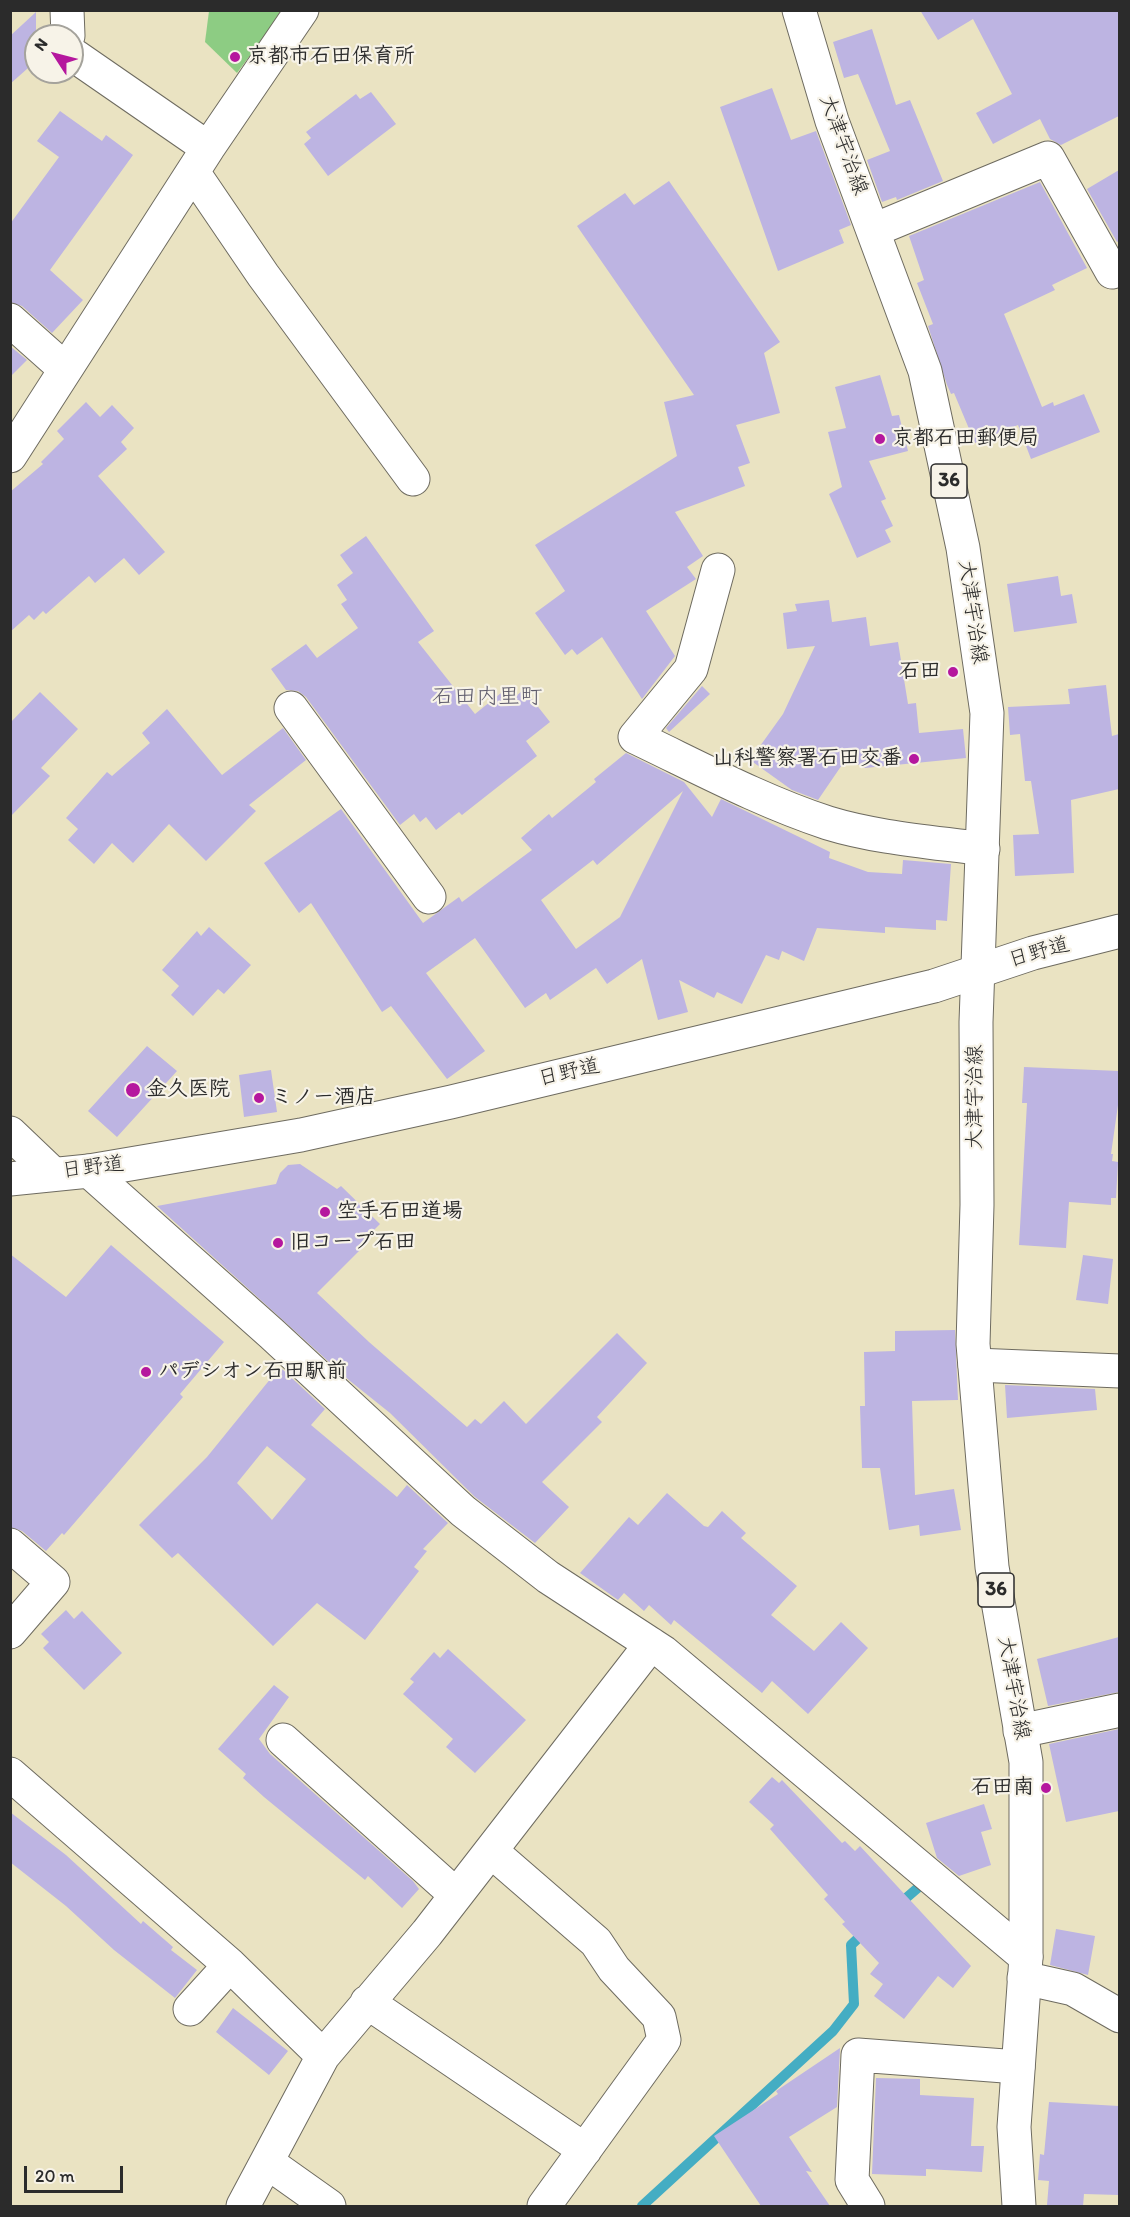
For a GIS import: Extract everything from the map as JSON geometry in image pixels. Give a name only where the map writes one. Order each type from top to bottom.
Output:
[{"type":"street","points":[[10,456],[201,160],[302,10]]},
{"type":"street","name":"大津宇治線","points":[[799,10],[832,121],[925,371],[963,548],[987,714],[977,972],[975,1365],[992,1567],[1026,1762],[1025,1967],[1014,2127],[1019,2206]]},
{"type":"street","points":[[84,64],[201,160],[263,275],[413,479]]},
{"type":"street","points":[[874,230],[1048,158],[1112,272],[1119,267]]},
{"type":"street","points":[[10,320],[65,369]]},
{"type":"street","points":[[718,570],[691,669],[635,737],[762,798],[830,823],[891,836],[983,849]]},
{"type":"street","points":[[291,708],[429,897]]},
{"type":"street","name":"日野道","points":[[10,1179],[89,1171],[301,1135],[934,986],[1033,953],[1119,931]]},
{"type":"street","points":[[10,1132],[53,1174]]},
{"type":"street","points":[[89,1171],[463,1511],[548,1577],[651,1644],[1025,1967],[1073,1989],[1119,2016]]},
{"type":"street","points":[[975,1365],[1119,1371]]},
{"type":"street","points":[[10,1545],[53,1582],[10,1632]]},
{"type":"street","points":[[243,2206],[323,2056],[427,1933],[651,1644]]},
{"type":"street","points":[[1020,1731],[1119,1710]]},
{"type":"street","points":[[283,1740],[455,1894]]},
{"type":"street","points":[[10,1773],[230,1965],[323,2056]]},
{"type":"street","points":[[491,1851],[596,1942],[614,1969],[659,2017],[664,2040],[544,2206]]},
{"type":"street","points":[[190,2009],[230,1965]]},
{"type":"street","points":[[367,2002],[585,2150]]},
{"type":"street","points":[[868,2206],[852,2180],[858,2055],[1018,2067]]},
{"type":"street","points":[[267,2163],[329,2206]]},
{"type":"green space","name":"京都市石田保育所","points":[[209,11],[283,11],[237,73],[205,42]]},
{"type":"building","points":[[920,10],[1119,10],[1119,116],[1061,145],[1050,139],[1040,119],[993,144],[976,113],[1012,94],[973,19],[938,40]]},
{"type":"building","points":[[36,12],[36,24],[24,24],[24,72],[10,84],[10,36]]},
{"type":"building","points":[[872,29],[896,105],[910,100],[943,181],[897,200],[896,197],[882,202],[867,160],[890,151],[858,74],[844,78],[833,42]]},
{"type":"building","points":[[772,88],[791,140],[816,131],[851,225],[839,230],[844,243],[778,271],[720,107]]},
{"type":"building","points":[[371,92],[396,124],[328,176],[304,144],[311,138],[306,132],[356,94],[360,99]]},
{"type":"building","points":[[60,111],[102,141],[106,135],[133,155],[50,270],[83,300],[52,333],[22,306],[10,302],[10,224],[59,157],[37,141]]},
{"type":"building","points":[[1119,170],[1119,241],[1117,242],[1087,189]]},
{"type":"building","points":[[669,181],[780,342],[764,353],[780,413],[736,425],[750,463],[738,467],[745,486],[675,512],[703,556],[687,567],[696,579],[646,611],[675,656],[642,699],[602,637],[577,655],[572,649],[565,655],[535,613],[565,591],[535,545],[677,456],[664,402],[694,395],[577,226],[625,193],[634,205]]},
{"type":"building","points":[[1040,182],[1087,268],[1052,285],[1055,290],[1004,314],[1042,407],[1053,402],[1054,406],[1084,394],[1100,432],[1031,459],[1018,425],[975,443],[954,393],[951,394],[947,385],[928,326],[933,324],[917,283],[924,280],[909,236]]},
{"type":"building","points":[[10,346],[27,360],[10,377]]},
{"type":"building","points":[[880,375],[892,416],[899,415],[908,451],[869,461],[886,499],[881,501],[893,526],[885,530],[891,542],[857,558],[829,494],[842,487],[828,432],[846,428],[835,387]]},
{"type":"building","points":[[86,402],[100,417],[112,405],[134,428],[121,442],[127,449],[98,476],[165,552],[139,575],[124,558],[95,583],[89,576],[46,614],[43,611],[34,620],[29,615],[10,632],[10,492],[43,464],[41,462],[64,439],[57,431]]},
{"type":"building","points":[[366,536],[434,631],[418,642],[475,714],[506,689],[513,699],[524,689],[550,722],[526,741],[537,756],[462,815],[459,812],[436,830],[426,817],[420,822],[414,814],[400,825],[306,697],[298,691],[286,690],[271,669],[306,644],[317,658],[358,628],[341,604],[347,600],[337,585],[353,573],[340,555]]},
{"type":"building","points":[[1058,576],[1061,596],[1072,594],[1077,623],[1014,632],[1007,584]]},
{"type":"building","points":[[829,600],[832,622],[866,617],[870,646],[898,642],[908,704],[916,703],[919,733],[963,729],[966,758],[865,768],[846,759],[818,800],[792,790],[750,760],[783,714],[815,646],[787,649],[783,613],[797,611],[795,604]]},
{"type":"building","points":[[1106,685],[1112,736],[1119,734],[1119,789],[1071,800],[1074,873],[1015,876],[1013,835],[1039,834],[1031,781],[1025,781],[1020,734],[1010,735],[1008,707],[1070,704],[1068,689]]},
{"type":"building","points":[[702,686],[710,694],[669,732],[666,728]]},
{"type":"building","points":[[40,692],[78,729],[41,768],[50,776],[10,817],[10,723]]},
{"type":"building","points":[[167,709],[222,775],[283,728],[306,760],[249,805],[256,811],[206,861],[169,824],[133,863],[112,843],[94,864],[68,840],[78,829],[66,818],[107,772],[112,776],[150,743],[142,733]]},
{"type":"building","points":[[626,753],[684,782],[712,817],[721,799],[830,852],[829,858],[868,872],[902,874],[903,860],[951,864],[947,921],[936,920],[936,930],[885,927],[885,933],[817,928],[804,961],[782,951],[779,960],[766,955],[742,1004],[717,992],[714,998],[679,980],[688,1012],[658,1020],[642,959],[607,984],[596,968],[550,1000],[546,993],[525,1008],[475,938],[426,973],[485,1051],[447,1079],[391,1006],[382,1012],[311,903],[299,913],[264,863],[341,809],[423,923],[459,897],[462,902],[532,850],[521,838],[549,814],[552,818],[596,782],[594,779]],"holes":[[[683,791],[620,917],[576,949],[541,900],[593,860],[597,865]]]},
{"type":"building","points":[[209,927],[251,965],[224,994],[218,989],[193,1016],[171,995],[179,986],[162,970],[197,931],[201,936]]},
{"type":"building","name":"金久医院","points":[[147,1046],[177,1071],[117,1137],[88,1111]]},
{"type":"building","points":[[1024,1067],[1119,1071],[1119,1098],[1111,1154],[1113,1154],[1112,1161],[1118,1162],[1116,1198],[1111,1198],[1111,1205],[1069,1202],[1066,1248],[1019,1245],[1027,1103],[1022,1103]]},
{"type":"building","points":[[271,1070],[277,1112],[244,1117],[239,1075]]},
{"type":"building","points":[[300,1164],[337,1189],[341,1186],[380,1224],[362,1242],[365,1245],[317,1293],[369,1342],[467,1427],[475,1419],[481,1424],[504,1401],[526,1424],[617,1333],[647,1363],[597,1417],[602,1422],[542,1482],[569,1507],[535,1543],[475,1497],[390,1413],[350,1381],[157,1206],[276,1184],[280,1173],[288,1165]]},
{"type":"building","name":"パデシオン石田駅前","points":[[111,1245],[224,1342],[180,1394],[183,1397],[64,1535],[62,1533],[46,1551],[22,1531],[10,1527],[10,1254],[66,1297]]},
{"type":"building","points":[[1083,1255],[1113,1259],[1108,1304],[1076,1300]]},
{"type":"building","points":[[955,1330],[958,1400],[912,1401],[915,1495],[954,1489],[961,1530],[920,1536],[919,1525],[889,1530],[880,1468],[862,1468],[860,1406],[865,1406],[864,1352],[895,1351],[895,1331]]},
{"type":"building","points":[[280,1367],[325,1409],[311,1425],[397,1497],[407,1485],[448,1523],[423,1549],[427,1551],[414,1567],[419,1571],[365,1640],[317,1603],[273,1646],[178,1553],[172,1558],[139,1525],[207,1457]],"holes":[[[267,1446],[306,1479],[272,1520],[237,1483]]]},
{"type":"building","points":[[1005,1385],[1095,1389],[1097,1410],[1007,1418]]},
{"type":"building","points":[[667,1493],[704,1526],[708,1527],[722,1511],[746,1533],[741,1538],[797,1586],[771,1615],[814,1651],[841,1622],[868,1648],[808,1714],[772,1681],[762,1693],[674,1620],[671,1625],[649,1605],[644,1611],[624,1593],[618,1600],[580,1573],[629,1517],[638,1525]]},
{"type":"building","points":[[66,1610],[74,1619],[82,1611],[122,1653],[84,1690],[43,1648],[49,1642],[41,1634]]},
{"type":"building","points":[[1119,1637],[1119,1692],[1048,1706],[1037,1659]]},
{"type":"building","points":[[448,1649],[526,1720],[475,1773],[446,1747],[453,1739],[403,1694],[414,1682],[410,1679],[434,1652],[440,1658]]},
{"type":"building","points":[[274,1685],[289,1697],[259,1739],[270,1754],[413,1881],[419,1889],[402,1908],[368,1876],[365,1880],[264,1797],[243,1778],[246,1774],[218,1749]]},
{"type":"building","points":[[1119,1729],[1119,1811],[1066,1822],[1049,1744]]},
{"type":"building","points":[[772,1777],[779,1783],[782,1780],[842,1843],[845,1841],[855,1851],[860,1846],[971,1966],[953,1988],[938,1976],[904,2019],[874,1996],[883,1984],[870,1974],[879,1963],[842,1924],[845,1922],[824,1899],[828,1895],[770,1829],[774,1825],[749,1802]]},
{"type":"building","points":[[984,1804],[992,1829],[981,1832],[991,1865],[959,1876],[937,1858],[926,1823]]},
{"type":"building","points":[[10,1812],[66,1855],[141,1924],[143,1921],[173,1947],[171,1950],[197,1970],[175,1998],[10,1862]]},
{"type":"building","points":[[1056,1929],[1095,1936],[1088,1975],[1050,1965]]},
{"type":"building","points":[[233,2008],[288,2051],[269,2075],[216,2032]]},
{"type":"building","points":[[840,2048],[837,2107],[789,2137],[812,2172],[806,2171],[830,2206],[761,2206],[714,2136],[778,2094],[776,2091]]},
{"type":"building","points":[[876,2078],[920,2079],[920,2095],[974,2098],[971,2146],[984,2146],[982,2172],[926,2169],[926,2176],[872,2174]]},
{"type":"building","points":[[1049,2102],[1119,2106],[1119,2195],[1084,2194],[1083,2206],[1047,2205],[1049,2181],[1038,2180],[1040,2154],[1044,2155]]},
{"type":"waterway","points":[[898,1905],[920,1886]]},
{"type":"waterway","points":[[642,2206],[833,2031],[854,2004],[851,1945],[867,1930]]},
{"type":"place","name":"京都市石田保育所","points":[[235,57]]},
{"type":"place","name":"京都石田郵便局","points":[[880,439]]},
{"type":"place","name":"石田","points":[[953,672]]},
{"type":"place","name":"山科警察署石田交番","points":[[914,759]]},
{"type":"place","name":"金久医院","points":[[133,1090]]},
{"type":"place","name":"ミノー酒店","points":[[259,1098]]},
{"type":"place","name":"空手石田道場","points":[[325,1212]]},
{"type":"place","name":"旧コープ石田","points":[[278,1243]]},
{"type":"place","name":"パデシオン石田駅前","points":[[146,1372]]},
{"type":"place","name":"石田南","points":[[1046,1788]]},
{"type":"district","name":"石田内里町","points":[[487,697]]}]
